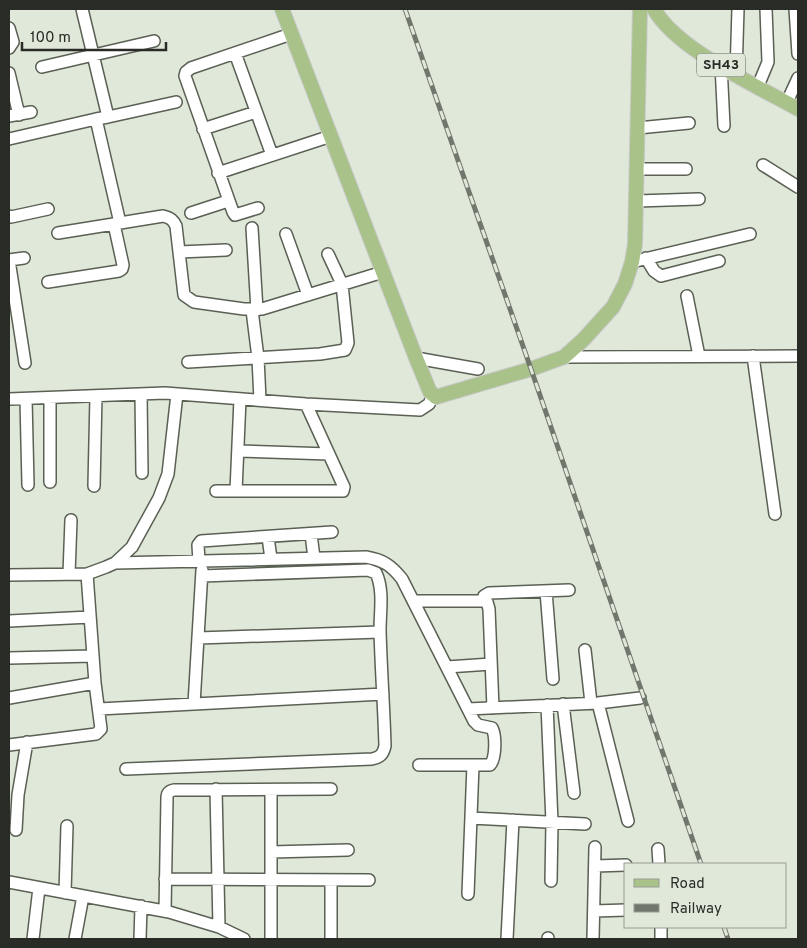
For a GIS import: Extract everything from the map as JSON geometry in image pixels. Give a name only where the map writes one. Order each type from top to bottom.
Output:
[{"type":"main road","points":[[282,9],[416,358],[433,396],[440,396],[531,369],[564,356],[583,340],[612,307],[625,284],[632,262],[637,201],[640,9]]},
{"type":"main road","name":"SH43","points":[[654,9],[670,31],[688,45],[792,106]]},
{"type":"street","points":[[82,9],[108,117]]},
{"type":"street","points":[[736,74],[738,9]]},
{"type":"street","points":[[758,86],[768,62],[766,9]]},
{"type":"street","points":[[795,9],[798,54]]},
{"type":"street","points":[[9,28],[13,42],[9,48]]},
{"type":"street","points":[[258,208],[236,215],[228,201],[186,80],[186,72],[190,68],[291,34]]},
{"type":"street","points":[[42,67],[154,41]]},
{"type":"street","points":[[235,53],[272,155]]},
{"type":"street","points":[[721,65],[724,126]]},
{"type":"street","points":[[9,73],[20,115]]},
{"type":"street","points":[[792,106],[798,78]]},
{"type":"street","points":[[9,139],[176,102]]},
{"type":"street","points":[[203,129],[256,112]]},
{"type":"street","points":[[48,282],[122,269],[117,223],[96,119]]},
{"type":"street","points":[[638,128],[689,123]]},
{"type":"street","points":[[218,173],[331,136]]},
{"type":"street","points":[[763,165],[798,187]]},
{"type":"street","points":[[638,169],[686,169]]},
{"type":"street","points":[[637,201],[699,199]]},
{"type":"street","points":[[191,213],[228,201]]},
{"type":"street","points":[[9,216],[12,217],[48,209]]},
{"type":"street","points":[[58,233],[164,216],[170,218],[176,226],[184,296],[194,302],[255,310],[383,272]]},
{"type":"street","points":[[252,228],[260,400]]},
{"type":"street","points":[[286,234],[308,295]]},
{"type":"street","points":[[632,262],[750,234]]},
{"type":"street","points":[[179,252],[226,250]]},
{"type":"street","points":[[188,362],[320,354],[345,350],[348,343],[342,284],[328,254]]},
{"type":"street","points":[[24,258],[9,260],[25,363]]},
{"type":"street","points":[[646,258],[654,271],[661,276],[719,262]]},
{"type":"street","points":[[687,296],[699,356]]},
{"type":"street","points":[[564,356],[798,356]]},
{"type":"street","points":[[753,356],[775,514]]},
{"type":"street","points":[[416,358],[478,369]]},
{"type":"street","points":[[141,394],[142,473]]},
{"type":"street","points":[[9,399],[177,394],[306,404],[420,410],[429,404],[433,396]]},
{"type":"street","points":[[9,574],[87,574],[115,563],[132,547],[165,486],[171,461],[177,394]]},
{"type":"street","points":[[94,486],[96,396]]},
{"type":"street","points":[[50,398],[50,482]]},
{"type":"street","points":[[26,399],[28,485]]},
{"type":"street","points":[[236,491],[240,399]]},
{"type":"street","points":[[216,491],[343,491],[344,487],[306,404]]},
{"type":"street","points":[[238,451],[329,454]]},
{"type":"street","points":[[69,574],[71,520]]},
{"type":"street","points":[[194,704],[202,576],[198,545],[201,541],[332,532]]},
{"type":"street","points":[[311,534],[314,558]]},
{"type":"street","points":[[268,537],[271,559]]},
{"type":"street","points":[[115,563],[366,557],[382,560],[392,566],[413,601],[474,721],[478,725],[492,728],[494,733],[492,763],[487,766],[419,765]]},
{"type":"street","points":[[126,769],[378,757],[383,753],[385,746],[380,632],[380,581],[376,574],[368,570],[202,576]]},
{"type":"street","points":[[9,744],[96,734],[101,729],[95,684],[87,574]]},
{"type":"street","points":[[484,601],[484,596],[489,593],[570,590]]},
{"type":"street","points":[[546,591],[553,679]]},
{"type":"street","points":[[413,601],[487,602],[490,609],[493,708]]},
{"type":"street","points":[[9,621],[90,617]]},
{"type":"street","points":[[198,638],[380,632]]},
{"type":"street","points":[[585,650],[594,703],[628,821]]},
{"type":"street","points":[[9,658],[93,656]]},
{"type":"street","points":[[447,667],[491,664]]},
{"type":"street","points":[[9,698],[95,684]]},
{"type":"street","points":[[99,709],[384,694]]},
{"type":"street","points":[[468,709],[594,703],[640,698]]},
{"type":"street","points":[[563,704],[574,794]]},
{"type":"street","points":[[547,705],[552,822],[551,881]]},
{"type":"street","points":[[16,830],[18,795],[27,742]]},
{"type":"street","points":[[468,894],[473,765]]},
{"type":"street","points":[[165,911],[167,794],[174,790],[331,789]]},
{"type":"street","points":[[216,790],[219,927]]},
{"type":"street","points":[[270,790],[271,939]]},
{"type":"street","points":[[471,818],[585,824]]},
{"type":"street","points":[[507,939],[513,820]]},
{"type":"street","points":[[66,893],[67,826]]},
{"type":"street","points":[[593,939],[595,846]]},
{"type":"street","points":[[658,849],[659,863]]},
{"type":"street","points":[[271,852],[348,850]]},
{"type":"street","points":[[595,866],[624,865]]},
{"type":"street","points":[[165,879],[370,880]]},
{"type":"street","points":[[330,880],[331,939]]},
{"type":"street","points":[[9,882],[165,911],[219,927],[241,939]]},
{"type":"street","points":[[33,939],[39,888]]},
{"type":"street","points":[[76,939],[83,896]]},
{"type":"street","points":[[140,906],[140,939]]},
{"type":"street","points":[[594,911],[624,910]]},
{"type":"railway","points":[[405,9],[701,863]]},
{"type":"railway","points":[[724,928],[728,939]]}]
